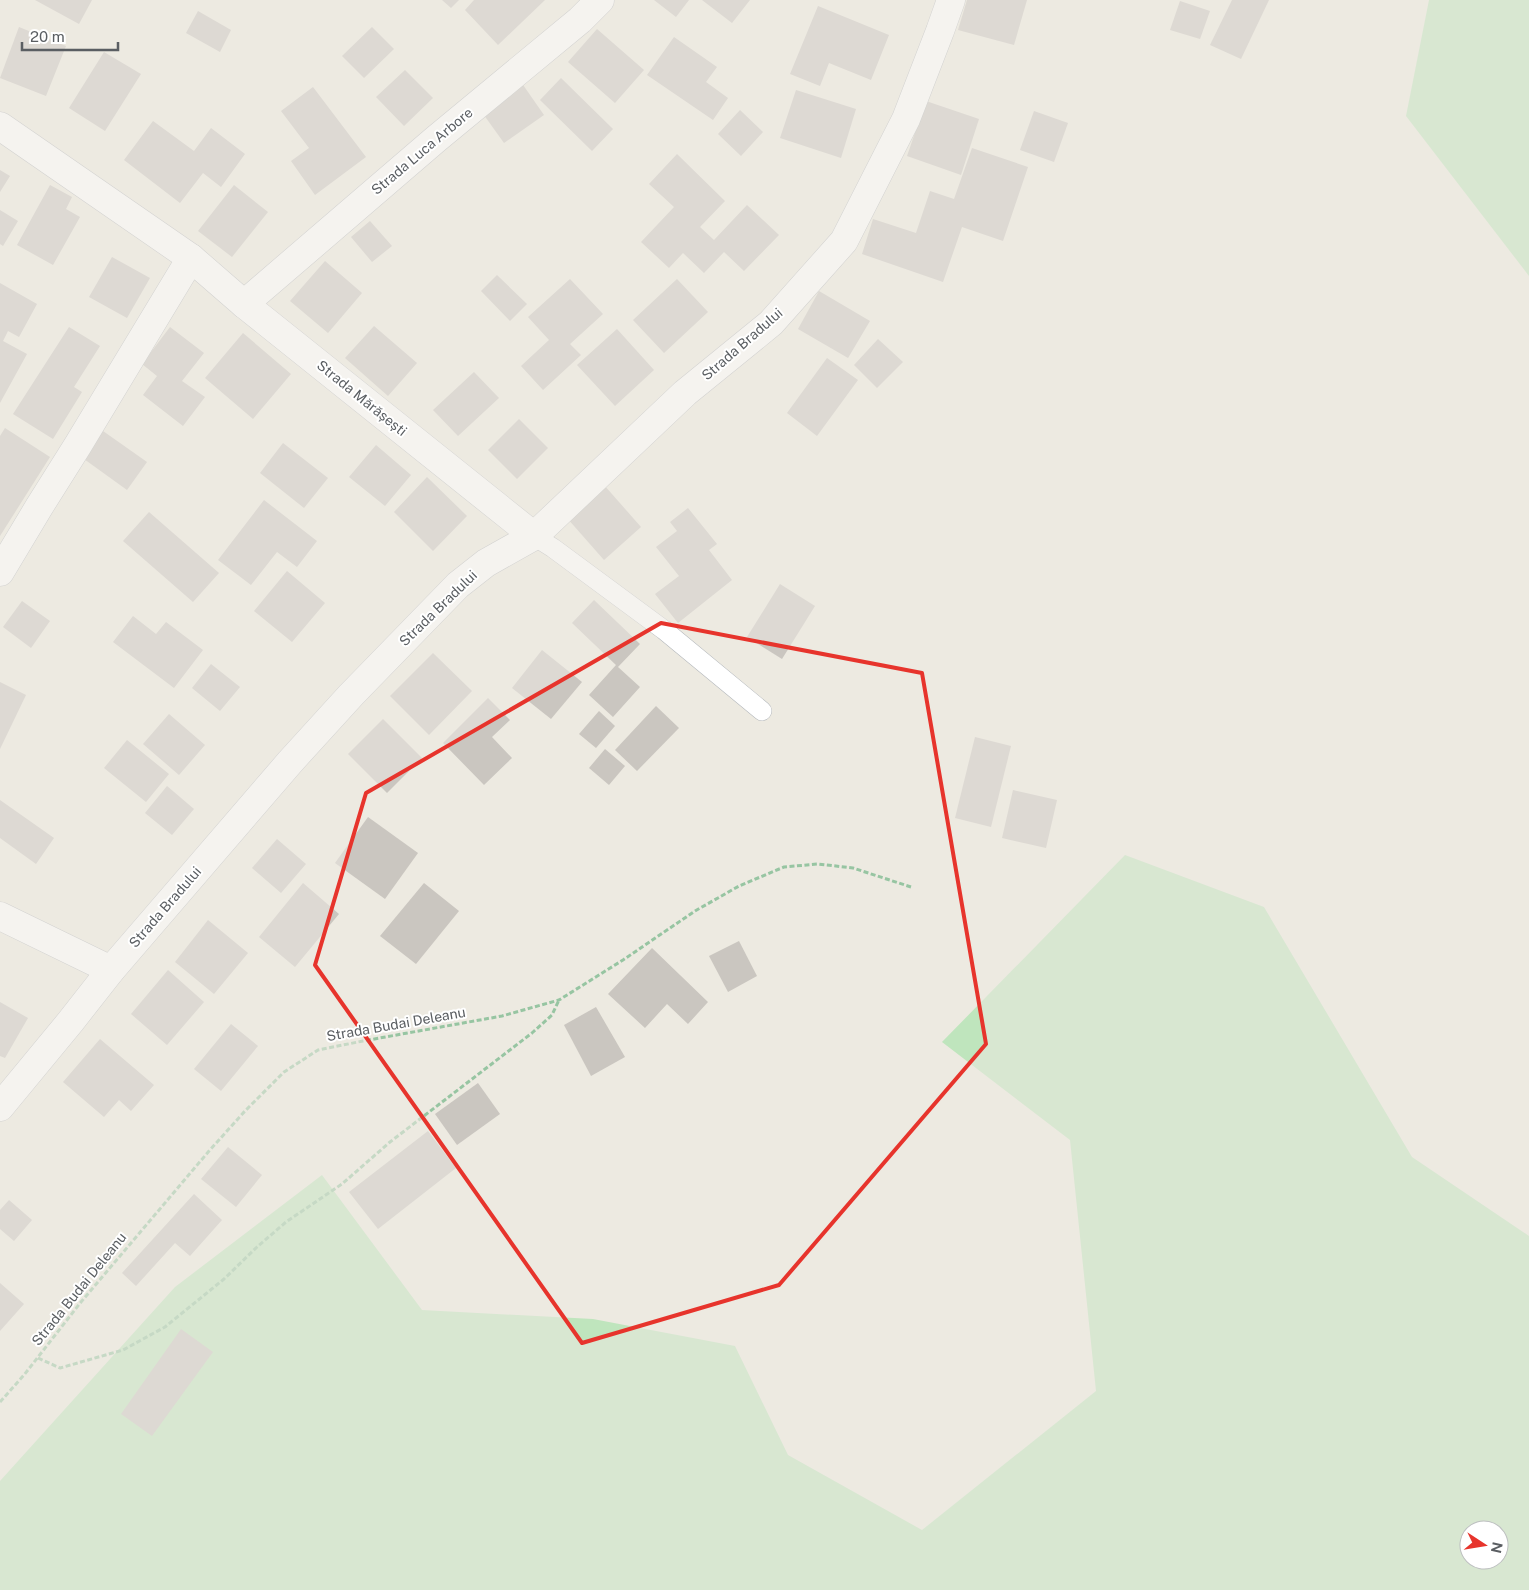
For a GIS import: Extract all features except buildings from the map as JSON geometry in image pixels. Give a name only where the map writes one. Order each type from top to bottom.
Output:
[{"type":"street","name":"Strada Luca Arbore","points":[[244,304],[436,139],[580,20],[600,0]]},
{"type":"street","name":"Strada Bradului","points":[[0,1107],[72,1021],[111,970],[290,762],[398,646],[458,585],[486,563],[534,536],[685,393],[771,323],[844,242],[906,119],[951,0]]},
{"type":"street","name":"Strada Mărășești","points":[[0,126],[191,258],[244,304],[534,536]]},
{"type":"street","points":[[0,572],[191,258]]},
{"type":"street","points":[[0,916],[111,970]]},
{"type":"lane","points":[[534,536],[664,630],[762,711]]},
{"type":"path","name":"Strada Budai Deleanu","points":[[0,1402],[38,1358],[81,1302],[202,1158],[245,1110],[284,1072],[318,1050],[362,1040],[502,1016],[559,1000],[623,960],[695,910],[738,886],[784,867],[818,864],[853,868],[911,887]]},
{"type":"path","points":[[38,1358],[60,1368],[123,1350],[165,1327],[224,1279],[286,1222],[342,1184],[390,1142],[532,1033],[552,1015],[559,1000]]},
{"type":"highlighted area","points":[[661,623],[922,673],[986,1044],[779,1285],[582,1343],[315,965],[366,793]]},
{"type":"green space","points":[[1429,0],[1529,0],[1529,276],[1406,116]]},
{"type":"green space","points":[[1125,855],[1264,907],[1412,1157],[1529,1236],[1529,1590],[0,1590],[0,1481],[175,1287],[322,1175],[422,1310],[593,1319],[735,1346],[788,1455],[922,1530],[1096,1391],[1070,1140],[942,1042]]}]
